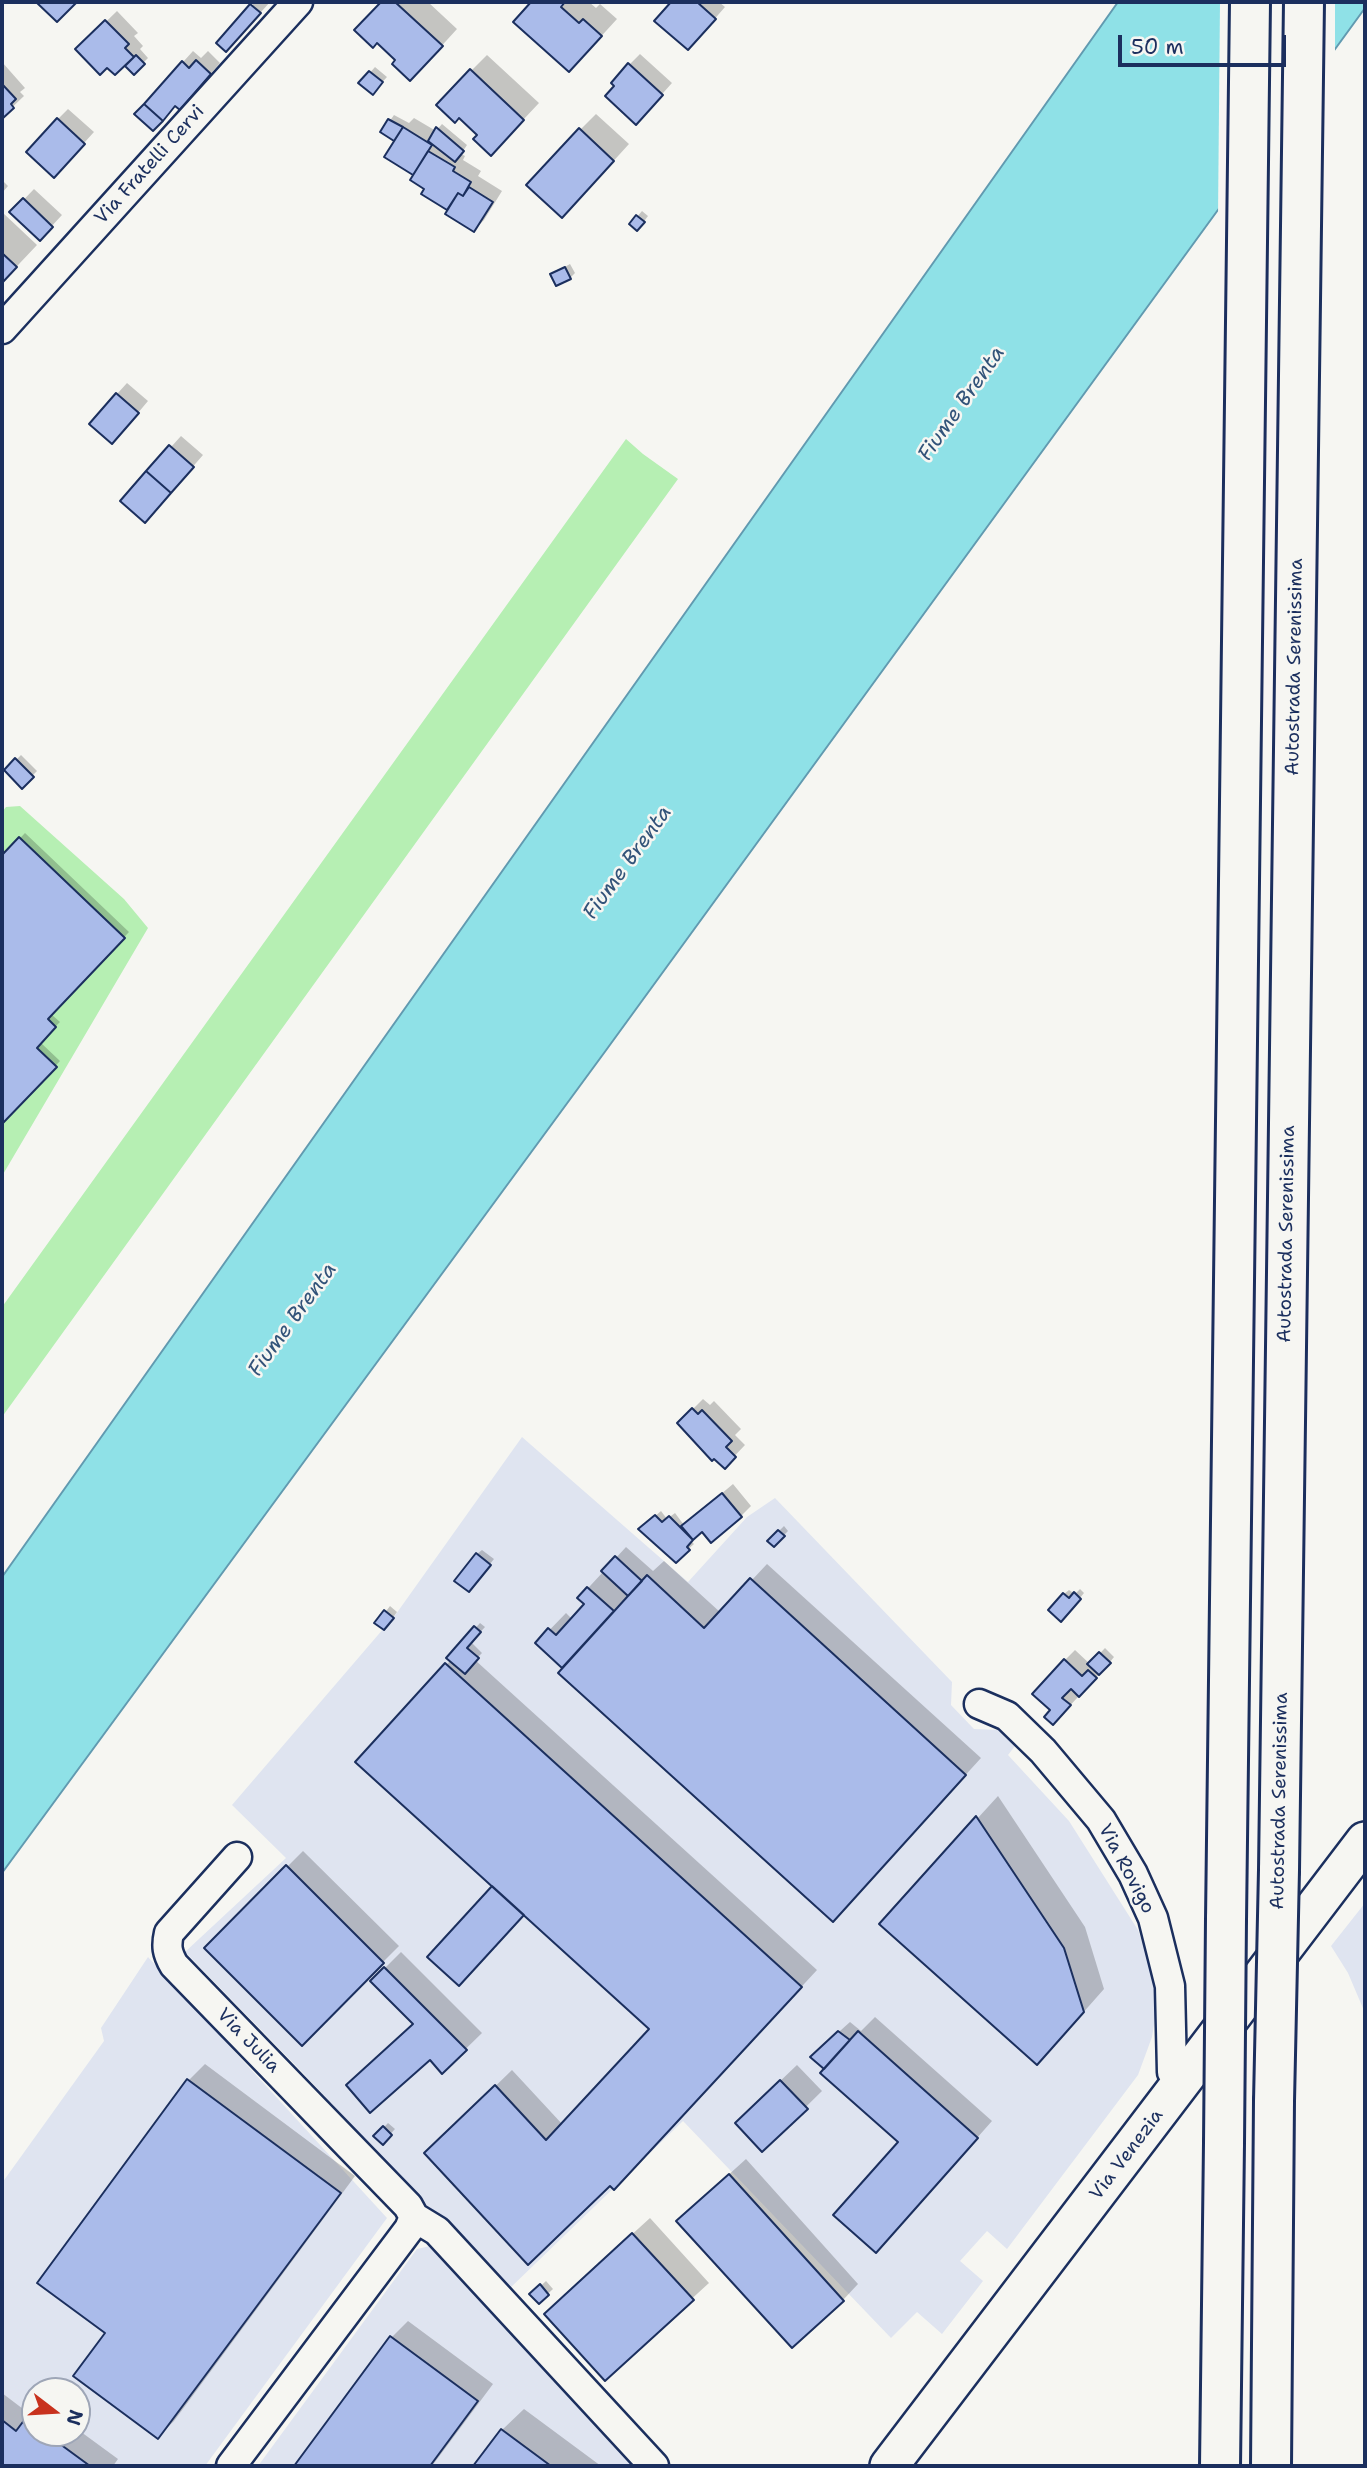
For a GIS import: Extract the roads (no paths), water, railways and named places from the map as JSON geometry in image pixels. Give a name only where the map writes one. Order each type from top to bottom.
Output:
[{"type":"highway","points":[[1220,2466],[1250,2]]},
{"type":"highway","name":"Autostrada Serenissima","points":[[1271,2466],[1304,2]]},
{"type":"main road","name":"Via Venezia","points":[[889,2466],[1365,1842]]},
{"type":"street","name":"Via Fratelli Cervi","points":[[2,329],[294,3]]},
{"type":"street","name":"Via Rovigo","points":[[979,1704],[1007,1716],[1043,1751],[1101,1821],[1133,1874],[1153,1918],[1170,1986],[1172,2072],[1183,2080]]},
{"type":"street","name":"Via Julia","points":[[237,1857],[169,1933],[166,1944],[174,1965],[408,2206],[414,2217],[437,2231],[654,2466]]},
{"type":"street","points":[[231,2466],[409,2229],[414,2217]]},
{"type":"water","name":"Fiume Brenta","points":[[1118,2],[1365,2],[1365,8],[604,1053],[2,1873],[2,1577]]}]
